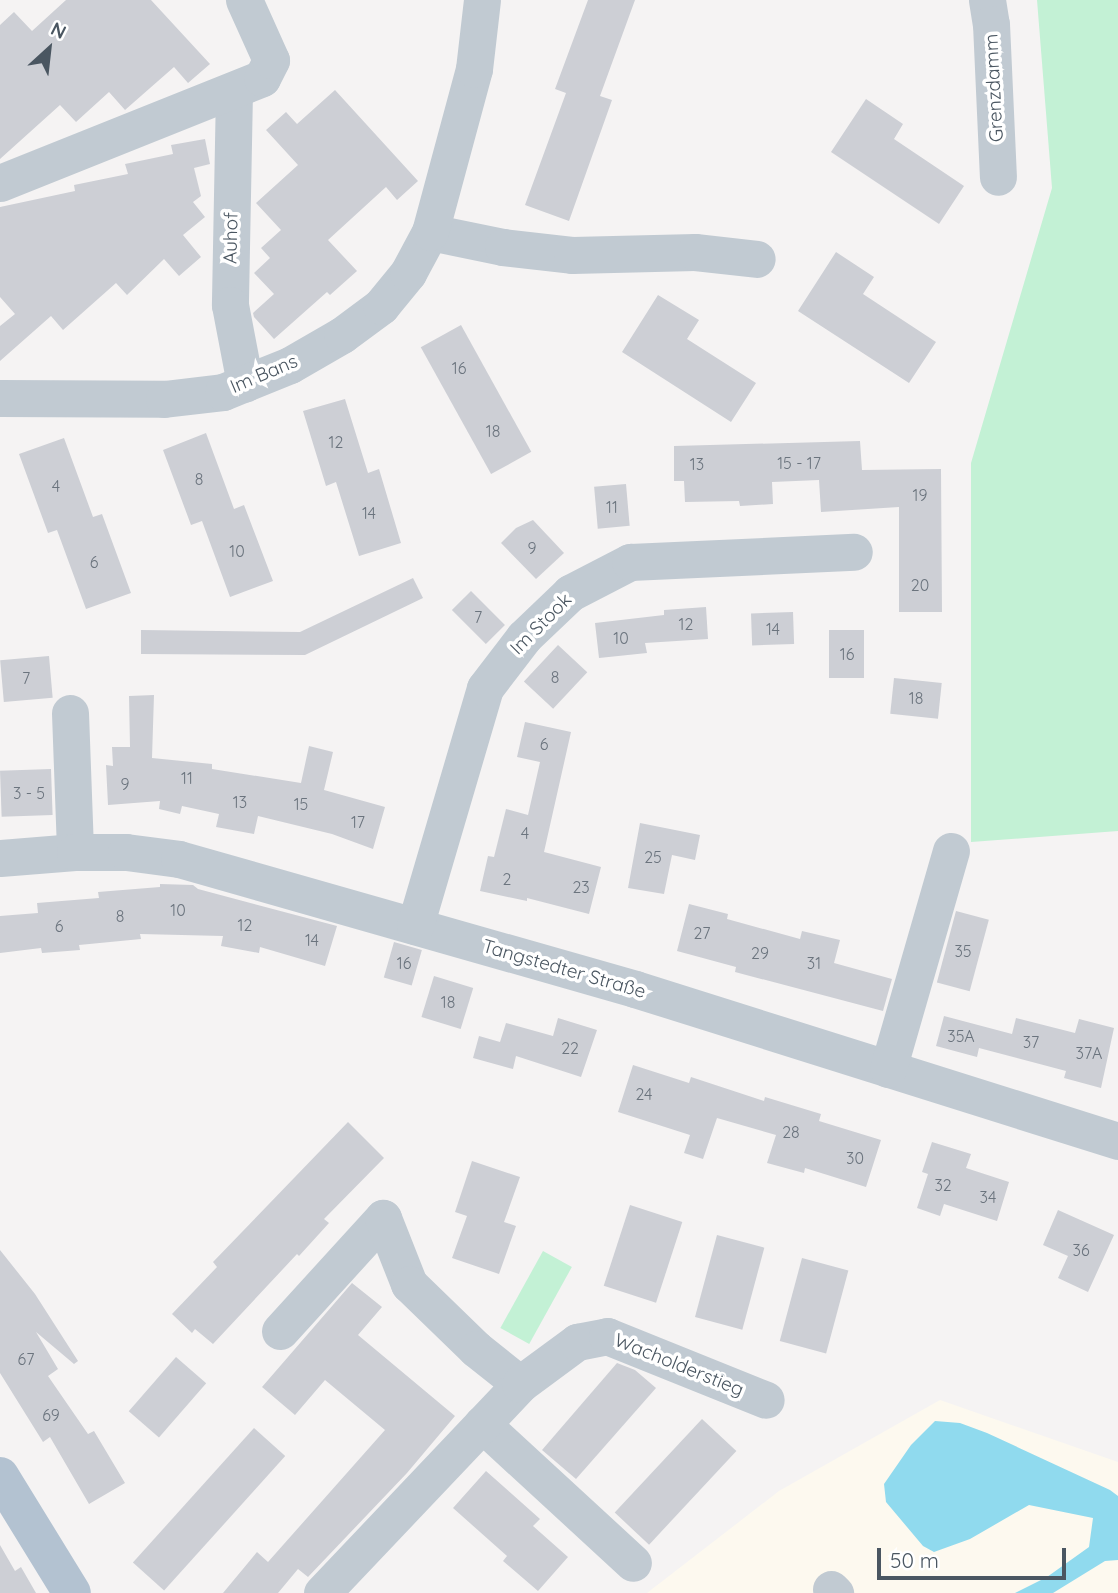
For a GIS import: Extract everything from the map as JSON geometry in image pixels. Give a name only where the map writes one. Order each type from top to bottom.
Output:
[{"type":"main road","points":[[0,1478],[72,1593]]},
{"type":"street","points":[[0,183],[262,78],[271,60],[244,0]]},
{"type":"street","name":"Im Bans","points":[[0,398],[164,399],[223,392],[290,365],[342,335],[381,306],[408,273],[430,232],[474,69],[482,0]]},
{"type":"street","name":"Grenzdamm","points":[[987,0],[991,24],[998,177]]},
{"type":"street","name":"Auhof","points":[[234,91],[230,305],[245,384]]},
{"type":"street","points":[[430,232],[503,247],[572,256],[695,252],[757,259]]},
{"type":"street","name":"Im Stook","points":[[415,926],[485,688],[524,637],[570,593],[630,562],[854,552]]},
{"type":"street","points":[[70,713],[75,852]]},
{"type":"street","points":[[888,1069],[951,851]]},
{"type":"street","name":"Tangstedter Straße","points":[[0,858],[75,852],[126,852],[178,859],[635,989],[1118,1142]]},
{"type":"street","points":[[280,1331],[383,1218],[409,1284],[476,1349],[520,1384]]},
{"type":"street","name":"Wacholderstieg","points":[[322,1593],[520,1384],[577,1342],[607,1336],[766,1401]]},
{"type":"street","points":[[482,1424],[633,1563]]},
{"type":"shaded area","points":[[940,1400],[1118,1462],[1118,1593],[647,1593],[779,1491]]},
{"type":"green space","points":[[1037,0],[1118,0],[1118,831],[971,842],[971,463],[1052,188]]},
{"type":"green space","points":[[543,1251],[572,1267],[529,1344],[500,1328]]},
{"type":"water","points":[[935,1421],[960,1423],[987,1433],[1118,1496],[1118,1560],[1105,1561],[1053,1593],[1015,1593],[1047,1577],[1089,1547],[1093,1518],[1029,1505],[970,1539],[934,1552],[923,1546],[886,1502],[884,1484],[911,1445]]},
{"type":"building","points":[[66,0],[151,0],[210,64],[188,83],[174,67],[125,110],[109,92],[76,122],[60,105],[0,159],[0,25],[14,12],[32,31]]},
{"type":"building","points":[[588,0],[635,0],[600,96],[612,100],[569,221],[525,205],[566,93],[555,89]]},
{"type":"building","points":[[335,90],[418,181],[397,200],[386,187],[328,240],[357,271],[330,295],[327,292],[274,339],[253,313],[274,294],[254,273],[270,258],[261,248],[281,230],[256,203],[298,165],[266,130],[286,112],[297,124]]},
{"type":"building","points":[[866,99],[903,124],[894,139],[964,186],[939,224],[831,152]]},
{"type":"building","points":[[205,139],[210,164],[194,168],[201,196],[193,202],[205,217],[183,235],[201,257],[179,276],[164,259],[127,295],[116,283],[63,330],[51,316],[0,361],[0,326],[15,314],[0,297],[0,207],[75,191],[74,185],[128,174],[125,164],[173,154],[171,145]]},
{"type":"building","points":[[836,252],[874,277],[863,294],[936,342],[909,383],[798,311]]},
{"type":"building","points":[[658,295],[699,320],[687,339],[756,383],[731,422],[622,352]]},
{"type":"building","points":[[461,325],[531,452],[491,474],[421,347]]},
{"type":"building","points":[[345,399],[368,473],[379,469],[401,543],[359,556],[336,482],[326,486],[303,411]]},
{"type":"building","points":[[206,433],[234,509],[244,505],[273,581],[230,597],[202,521],[191,525],[163,450]]},
{"type":"building","points":[[64,438],[93,517],[102,514],[131,593],[86,609],[57,530],[48,533],[19,454]]},
{"type":"building","points":[[860,441],[862,470],[941,469],[942,612],[899,612],[899,507],[821,512],[819,480],[772,482],[773,504],[740,506],[739,501],[685,502],[684,481],[674,481],[674,446]]},
{"type":"building","points":[[626,484],[630,526],[598,529],[594,487]]},
{"type":"building","points":[[533,520],[564,553],[536,579],[501,543],[516,528]]},
{"type":"building","points":[[413,578],[423,598],[305,655],[141,654],[141,630],[300,632]]},
{"type":"building","points":[[471,591],[505,625],[486,644],[452,610]]},
{"type":"building","points":[[706,607],[708,639],[645,643],[647,653],[599,658],[595,623],[664,615],[664,610]]},
{"type":"building","points":[[793,612],[794,644],[752,645],[751,613]]},
{"type":"building","points":[[829,630],[864,630],[864,678],[829,678]]},
{"type":"building","points":[[558,645],[587,672],[553,709],[524,682]]},
{"type":"building","points":[[49,656],[53,698],[4,702],[0,660]]},
{"type":"building","points":[[894,678],[942,683],[938,719],[890,714]]},
{"type":"building","points":[[154,695],[152,758],[212,764],[212,769],[301,783],[309,746],[333,752],[324,790],[385,807],[373,849],[332,834],[258,816],[254,834],[216,827],[219,814],[182,806],[180,814],[159,809],[160,801],[108,805],[106,765],[113,766],[112,747],[130,747],[129,696]]},
{"type":"building","points":[[525,722],[571,732],[544,852],[601,867],[589,914],[527,898],[527,901],[480,891],[488,856],[494,857],[506,809],[528,815],[540,762],[517,757]]},
{"type":"building","points":[[51,769],[53,815],[2,817],[0,771]]},
{"type":"building","points":[[640,823],[700,835],[695,860],[672,855],[664,894],[628,888]]},
{"type":"building","points":[[160,884],[193,885],[198,889],[337,926],[325,966],[260,947],[259,953],[221,946],[223,936],[140,934],[141,939],[79,945],[80,950],[42,953],[41,948],[0,953],[0,916],[38,913],[37,903],[99,898],[98,892],[160,887]]},
{"type":"building","points":[[689,904],[728,914],[727,919],[800,939],[802,931],[840,940],[834,963],[892,979],[883,1011],[735,972],[736,967],[677,951]]},
{"type":"building","points":[[956,911],[989,920],[970,991],[937,982]]},
{"type":"building","points":[[394,942],[422,950],[412,986],[384,978]]},
{"type":"building","points":[[434,976],[473,988],[461,1029],[421,1017]]},
{"type":"building","points":[[944,1016],[1012,1034],[1016,1018],[1075,1033],[1079,1019],[1114,1028],[1101,1088],[1064,1078],[1066,1071],[979,1048],[977,1057],[936,1046]]},
{"type":"building","points":[[558,1018],[597,1030],[581,1077],[516,1056],[513,1069],[473,1058],[479,1036],[500,1042],[506,1023],[553,1036]]},
{"type":"building","points":[[633,1065],[689,1083],[691,1077],[764,1101],[765,1097],[821,1114],[819,1121],[881,1140],[866,1187],[805,1168],[804,1173],[767,1163],[776,1135],[717,1118],[703,1159],[684,1153],[690,1135],[618,1112]]},
{"type":"building","points":[[348,1122],[384,1158],[324,1219],[329,1223],[299,1256],[297,1254],[213,1344],[195,1329],[192,1333],[172,1314],[217,1267],[213,1262]]},
{"type":"building","points":[[932,1142],[971,1154],[966,1168],[1009,1182],[997,1221],[944,1204],[940,1216],[917,1208],[928,1174],[922,1172]]},
{"type":"building","points":[[472,1161],[520,1177],[504,1222],[516,1226],[499,1274],[452,1258],[467,1216],[455,1212]]},
{"type":"building","points":[[630,1205],[682,1222],[656,1303],[604,1286]]},
{"type":"building","points":[[1058,1210],[1114,1235],[1088,1292],[1058,1278],[1068,1256],[1043,1245]]},
{"type":"building","points":[[717,1235],[764,1248],[742,1330],[695,1317]]},
{"type":"building","points":[[0,1250],[35,1294],[78,1361],[74,1364],[36,1332],[58,1369],[48,1376],[88,1434],[94,1431],[125,1483],[89,1504],[50,1437],[43,1442],[0,1373]]},
{"type":"building","points":[[802,1258],[848,1270],[826,1353],[780,1341]]},
{"type":"building","points":[[352,1283],[382,1307],[358,1335],[455,1416],[407,1473],[308,1577],[298,1569],[278,1593],[223,1593],[257,1552],[268,1562],[385,1430],[325,1380],[295,1415],[262,1387]]},
{"type":"building","points":[[176,1357],[206,1383],[159,1438],[129,1411]]},
{"type":"building","points":[[617,1363],[635,1370],[656,1388],[576,1479],[542,1450]]},
{"type":"building","points":[[702,1419],[736,1451],[649,1545],[615,1513]]},
{"type":"building","points":[[254,1428],[285,1456],[164,1591],[133,1563]]},
{"type":"building","points":[[486,1471],[540,1519],[533,1526],[568,1557],[538,1591],[503,1561],[507,1556],[453,1508]]},
{"type":"building","points":[[0,1545],[15,1571],[21,1567],[36,1593],[0,1593]]}]
